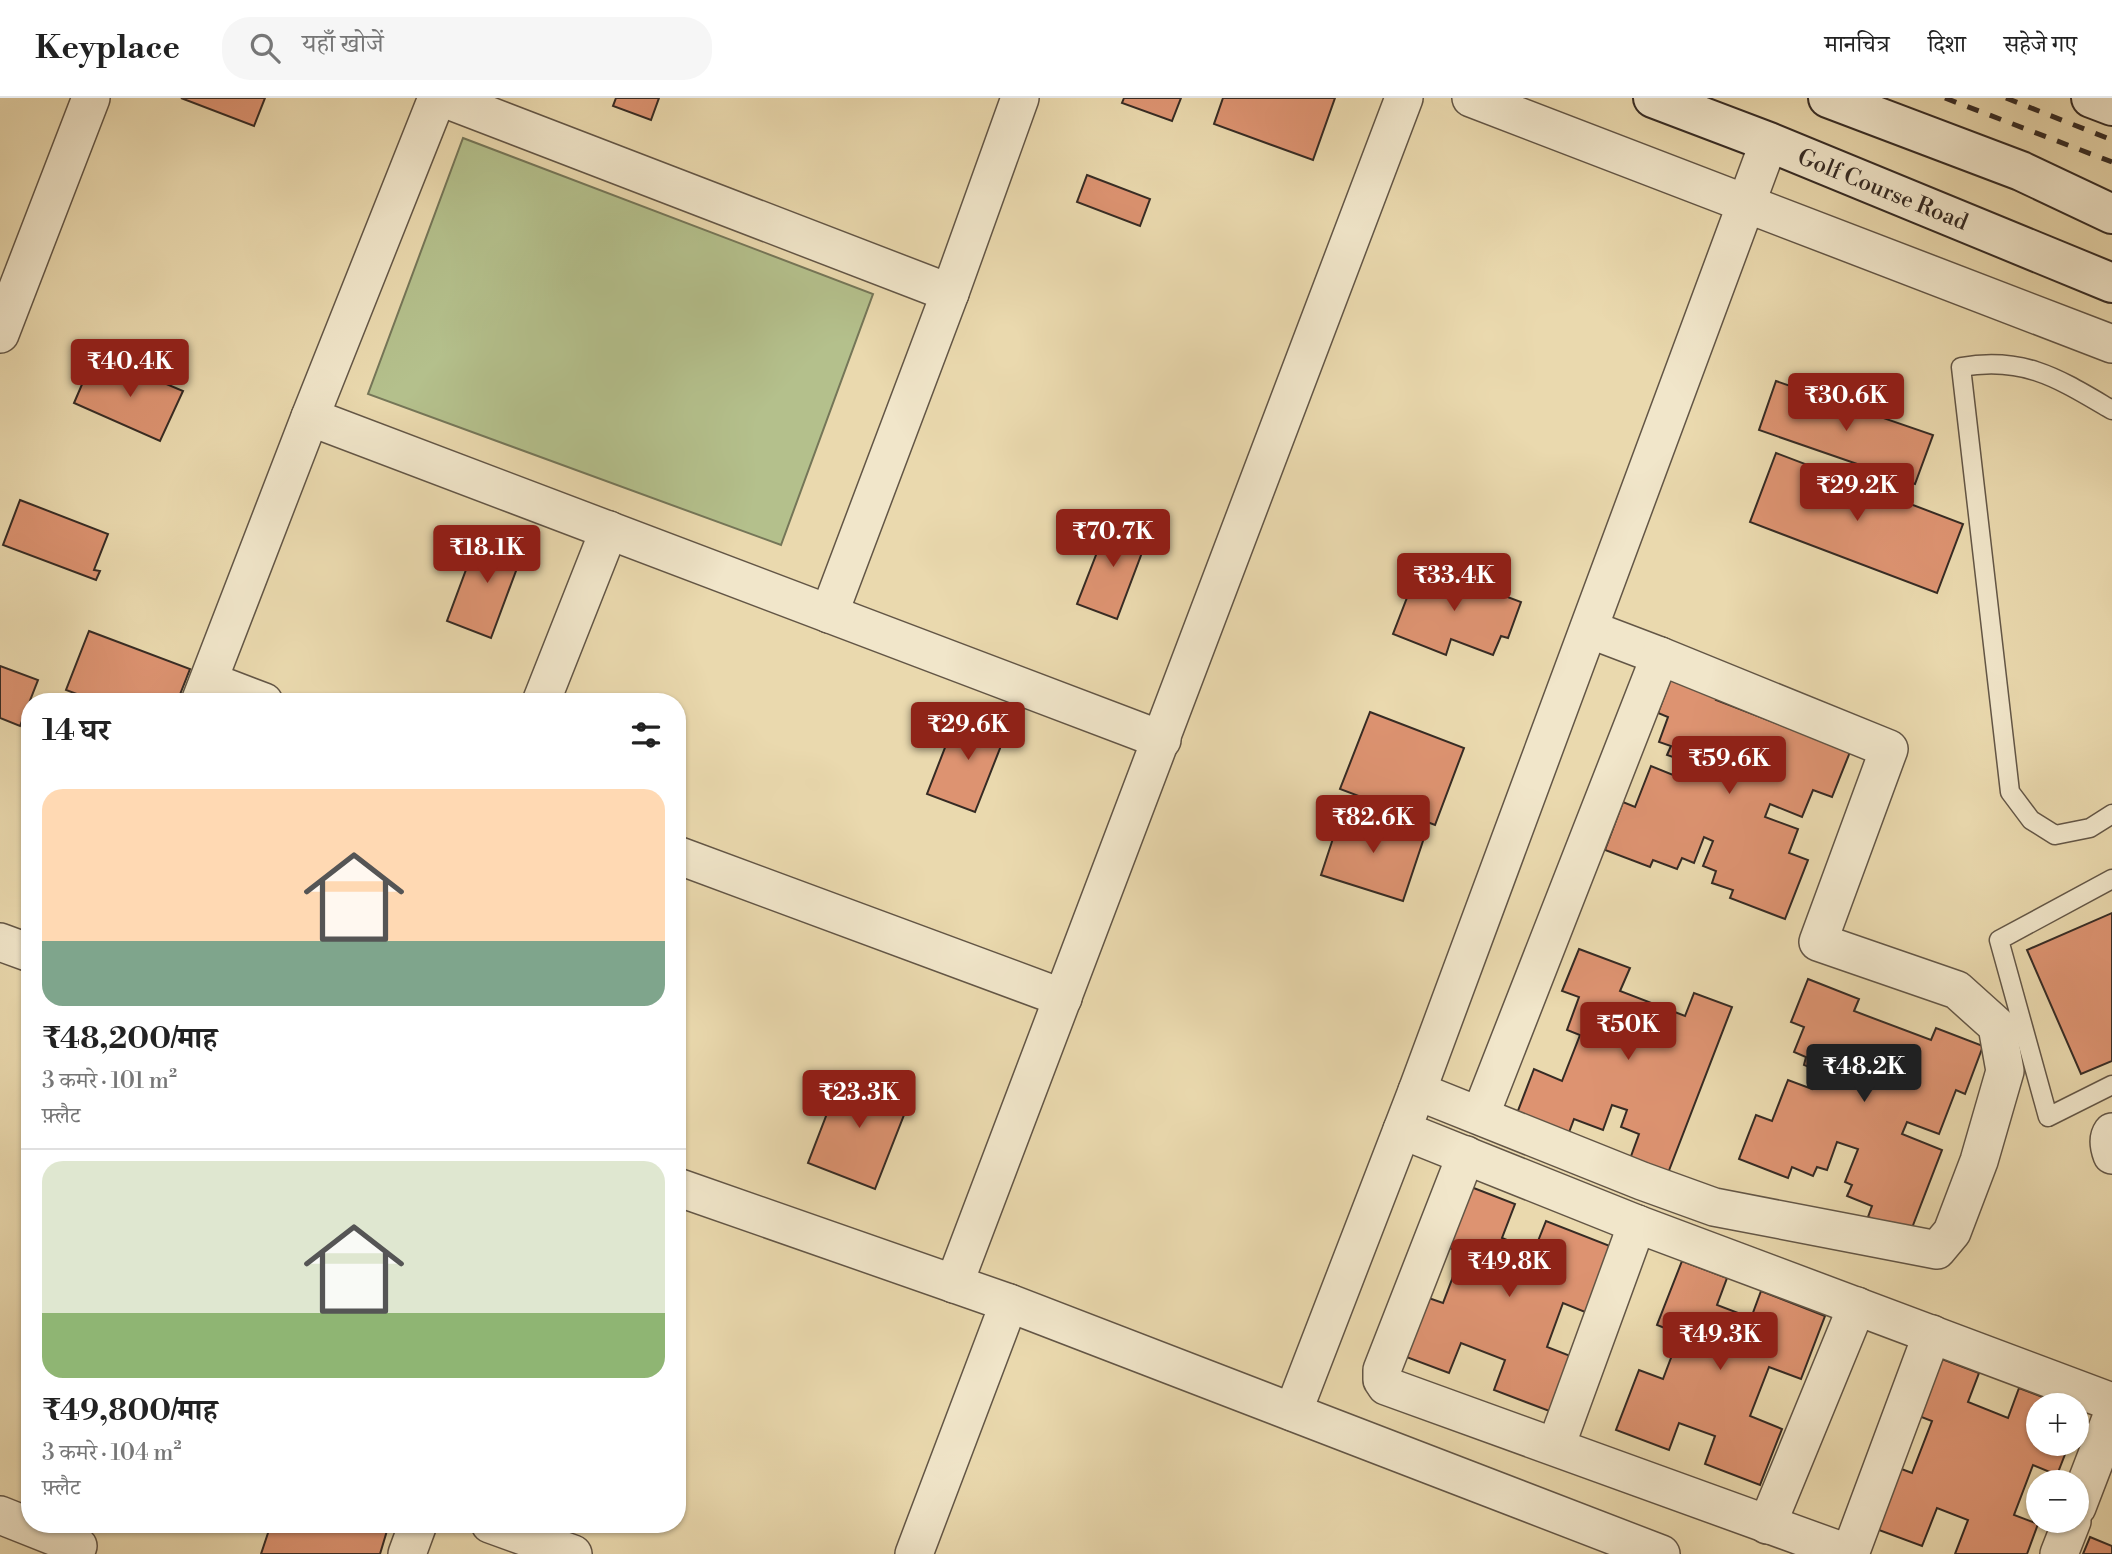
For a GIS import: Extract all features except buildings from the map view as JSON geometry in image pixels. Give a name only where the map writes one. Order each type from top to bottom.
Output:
[{"type":"street","points":[[0,334],[90,98]]},
{"type":"street","points":[[205,692],[310,417],[437,98]]},
{"type":"street","points":[[443,98],[950,293]]},
{"type":"street","points":[[829,614],[1020,98]]},
{"type":"street","points":[[954,1284],[1404,98]]},
{"type":"street","points":[[1471,98],[2112,344]]},
{"type":"street","name":"Golf Course Road","points":[[1653,98],[1769,142],[2112,283]]},
{"type":"street","points":[[1828,98],[2021,171],[2112,214]]},
{"type":"street","points":[[2091,98],[2112,106]]},
{"type":"street","points":[[1293,1412],[1417,1091],[1769,142]]},
{"type":"street","points":[[310,417],[1162,740]]},
{"type":"street","points":[[545,693],[609,530]]},
{"type":"street","points":[[1417,1091],[1714,1207],[1937,1250],[1952,1232],[1979,1160],[2005,1071],[1997,1026],[1957,990],[1818,942],[1889,749],[1589,629]]},
{"type":"street","points":[[1480,1116],[1660,656]]},
{"type":"street","points":[[686,858],[1063,998]]},
{"type":"street","points":[[0,942],[21,950]]},
{"type":"street","points":[[1402,1130],[1637,1224],[2112,1402]]},
{"type":"street","points":[[2112,1132],[2108,1147],[2112,1155]]},
{"type":"street","points":[[1466,1155],[1382,1370],[1382,1380],[1386,1386],[1556,1446],[1836,1552],[1932,1334]]},
{"type":"street","points":[[686,1189],[1009,1303],[1647,1552]]},
{"type":"street","points":[[1556,1446],[1637,1224]]},
{"type":"street","points":[[914,1554],[1009,1303]]},
{"type":"street","points":[[1767,1525],[1857,1306]]},
{"type":"street","points":[[2089,1476],[2112,1416]]},
{"type":"street","points":[[0,1515],[21,1522]]},
{"type":"street","points":[[55,1533],[79,1541]]},
{"type":"street","points":[[407,1554],[415,1533]]},
{"type":"street","points":[[515,1533],[573,1554]]},
{"type":"street","points":[[2059,1554],[2067,1533]]},
{"type":"lane","points":[[2112,410],[2058,379],[2014,364],[1984,363],[1961,366],[2010,792],[2031,820],[2056,835],[2090,828],[2112,814]]},
{"type":"lane","points":[[2112,879],[1999,940],[2048,1117],[2112,1085]]},
{"type":"green space","points":[[463,138],[873,294],[781,545],[368,394]]},
{"type":"railway","points":[[1945,98],[2112,162]]},
{"type":"railway","points":[[2006,98],[2112,140]]}]
